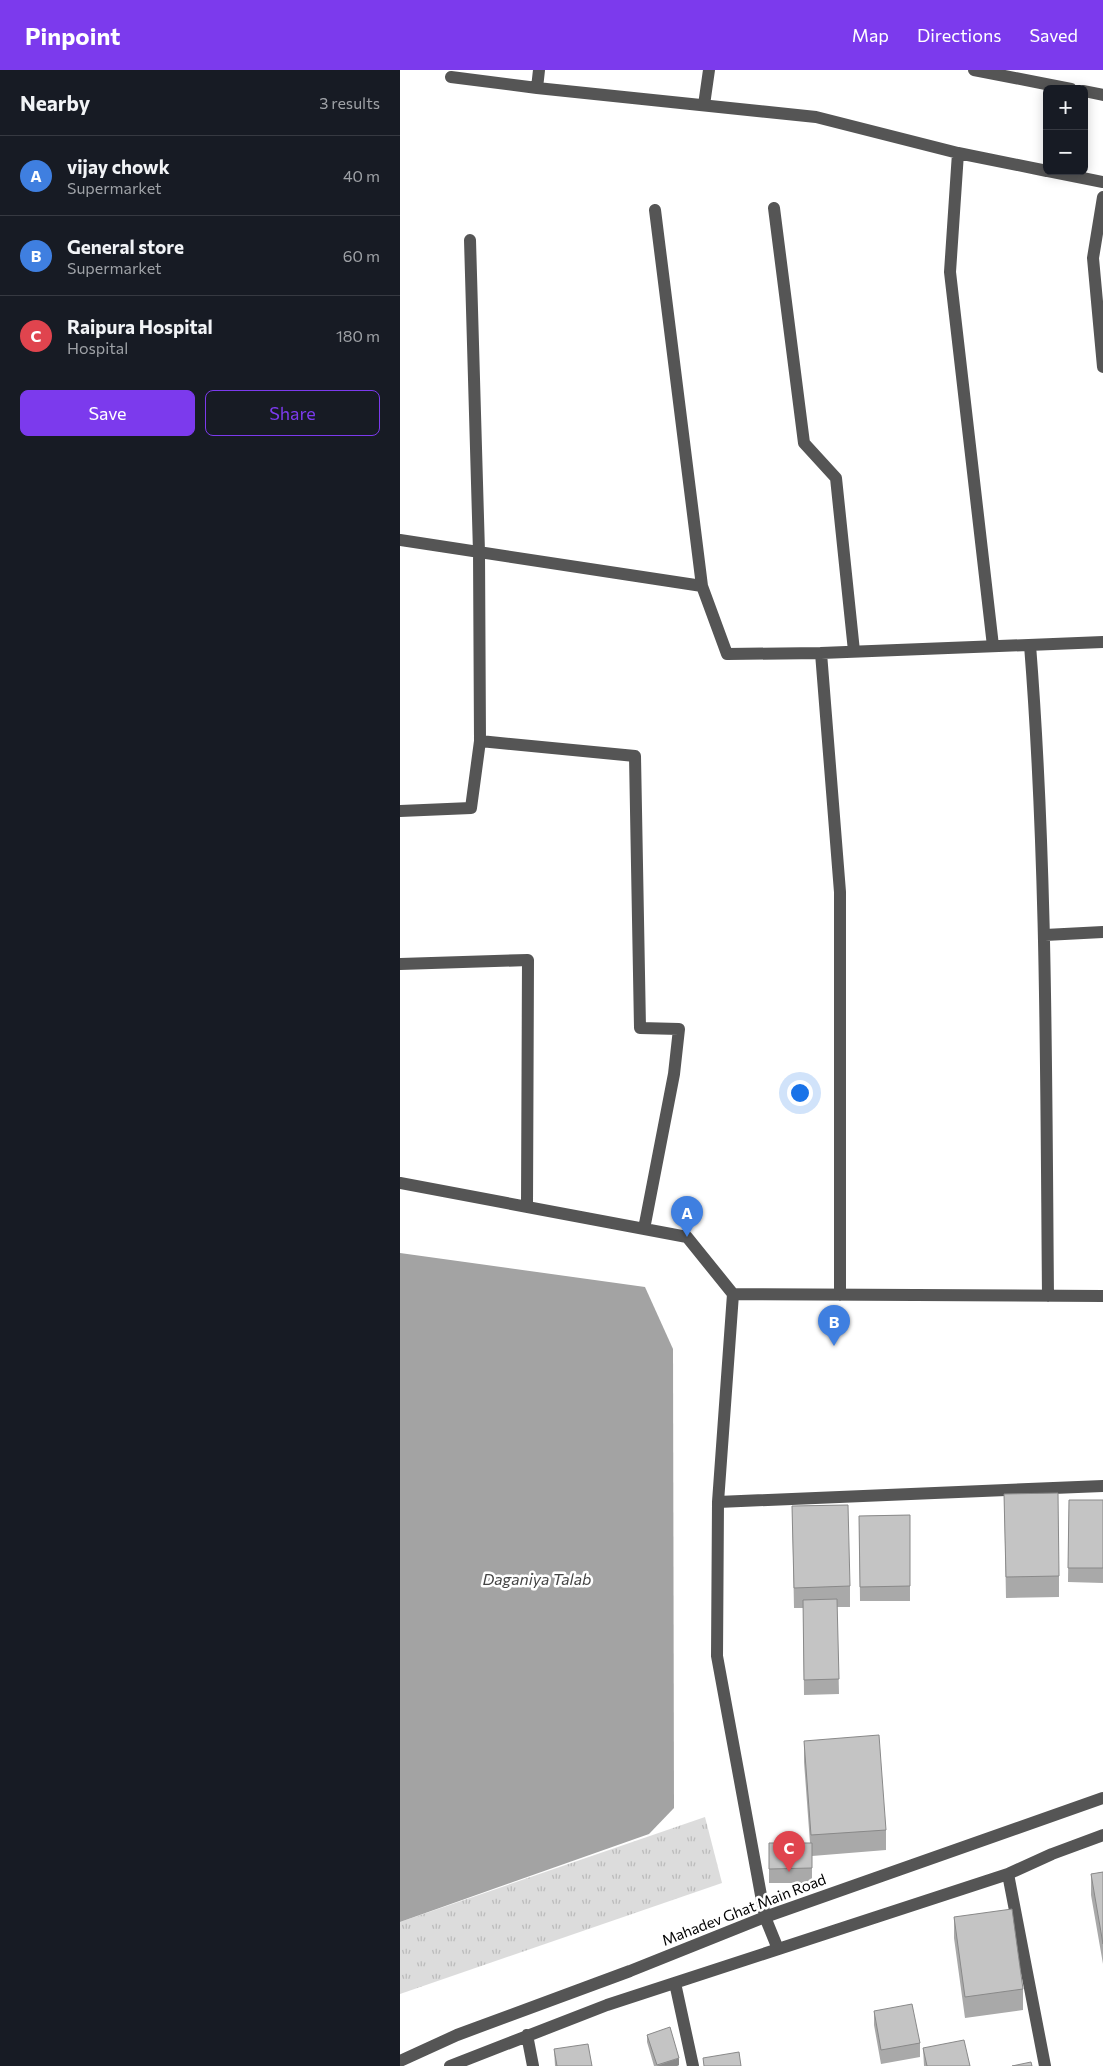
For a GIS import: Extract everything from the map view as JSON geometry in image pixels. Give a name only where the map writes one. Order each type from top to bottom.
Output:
[{"type":"street","points":[[537,88],[540,70]]},
{"type":"street","points":[[704,105],[709,70]]},
{"type":"street","points":[[974,70],[1051,85]]},
{"type":"street","points":[[451,77],[537,88],[816,117],[958,154],[1043,170]]},
{"type":"street","points":[[1088,92],[1103,95]]},
{"type":"street","points":[[958,154],[950,272],[993,646]]},
{"type":"street","points":[[1067,175],[1103,182]]},
{"type":"street","points":[[1103,197],[1093,258],[1103,367]]},
{"type":"street","points":[[774,208],[804,443],[836,478],[854,651]]},
{"type":"street","points":[[655,210],[702,586],[727,654],[821,653],[1103,642]]},
{"type":"street","points":[[400,811],[471,808],[480,741],[478,552],[470,240]]},
{"type":"street","points":[[400,540],[702,586]]},
{"type":"street","points":[[1030,645],[1036,713],[1045,935],[1048,1296]]},
{"type":"street","points":[[821,653],[840,892],[840,1295]]},
{"type":"street","points":[[480,741],[636,756],[640,1028],[679,1028],[674,1074],[644,1229]]},
{"type":"street","points":[[1045,935],[1103,932]]},
{"type":"street","points":[[400,964],[528,960],[527,1207]]},
{"type":"street","points":[[400,1183],[687,1237],[733,1294],[718,1502],[717,1656],[765,1917],[778,1948]]},
{"type":"street","points":[[733,1294],[1103,1296]]},
{"type":"street","points":[[718,1502],[1103,1486]]},
{"type":"street","name":"Mahadev Ghat Main Road","points":[[400,2061],[456,2035],[630,1972],[765,1917],[1103,1798]]},
{"type":"street","points":[[450,2066],[607,2005],[1008,1874],[1052,1854],[1103,1835]]},
{"type":"street","points":[[1008,1874],[1045,2066]]},
{"type":"street","points":[[675,1983],[693,2066]]},
{"type":"street","points":[[527,2035],[533,2066]]},
{"type":"green space","points":[[705,1817],[722,1883],[400,1994],[400,1922]]},
{"type":"water","name":"Daganiya Talab","points":[[400,1253],[645,1287],[673,1349],[674,1808],[649,1834],[400,1922]]},
{"type":"building","points":[[1058,1493],[1059,1576],[1006,1577],[1004,1494]]},
{"type":"building","points":[[1069,1500],[1103,1500],[1103,1568],[1068,1568]]},
{"type":"building","points":[[848,1505],[850,1586],[794,1588],[792,1506]]},
{"type":"building","points":[[910,1515],[910,1586],[860,1587],[859,1516]]},
{"type":"building","points":[[837,1599],[839,1679],[804,1680],[803,1600]]},
{"type":"building","points":[[879,1735],[886,1830],[811,1835],[804,1741]]},
{"type":"building","points":[[769,1843],[812,1843],[812,1868],[769,1869]]},
{"type":"building","points":[[1103,1872],[1103,1944],[1091,1874]]},
{"type":"building","points":[[1012,1909],[1023,1989],[965,1997],[954,1917]]},
{"type":"building","points":[[912,2004],[920,2043],[881,2050],[874,2011]]},
{"type":"building","points":[[670,2027],[679,2058],[657,2065],[647,2035]]},
{"type":"building","points":[[964,2040],[970,2066],[927,2066],[923,2048]]},
{"type":"building","points":[[588,2044],[592,2066],[557,2066],[554,2049]]},
{"type":"building","points":[[739,2052],[741,2066],[704,2066],[703,2058]]},
{"type":"building","points":[[1031,2062],[1032,2066],[1012,2066]]},
{"type":"place","name":"vijay chowk","points":[[687,1237]]},
{"type":"place","name":"General store","points":[[834,1346]]},
{"type":"place","name":"Raipura Hospital","points":[[789,1872]]}]
